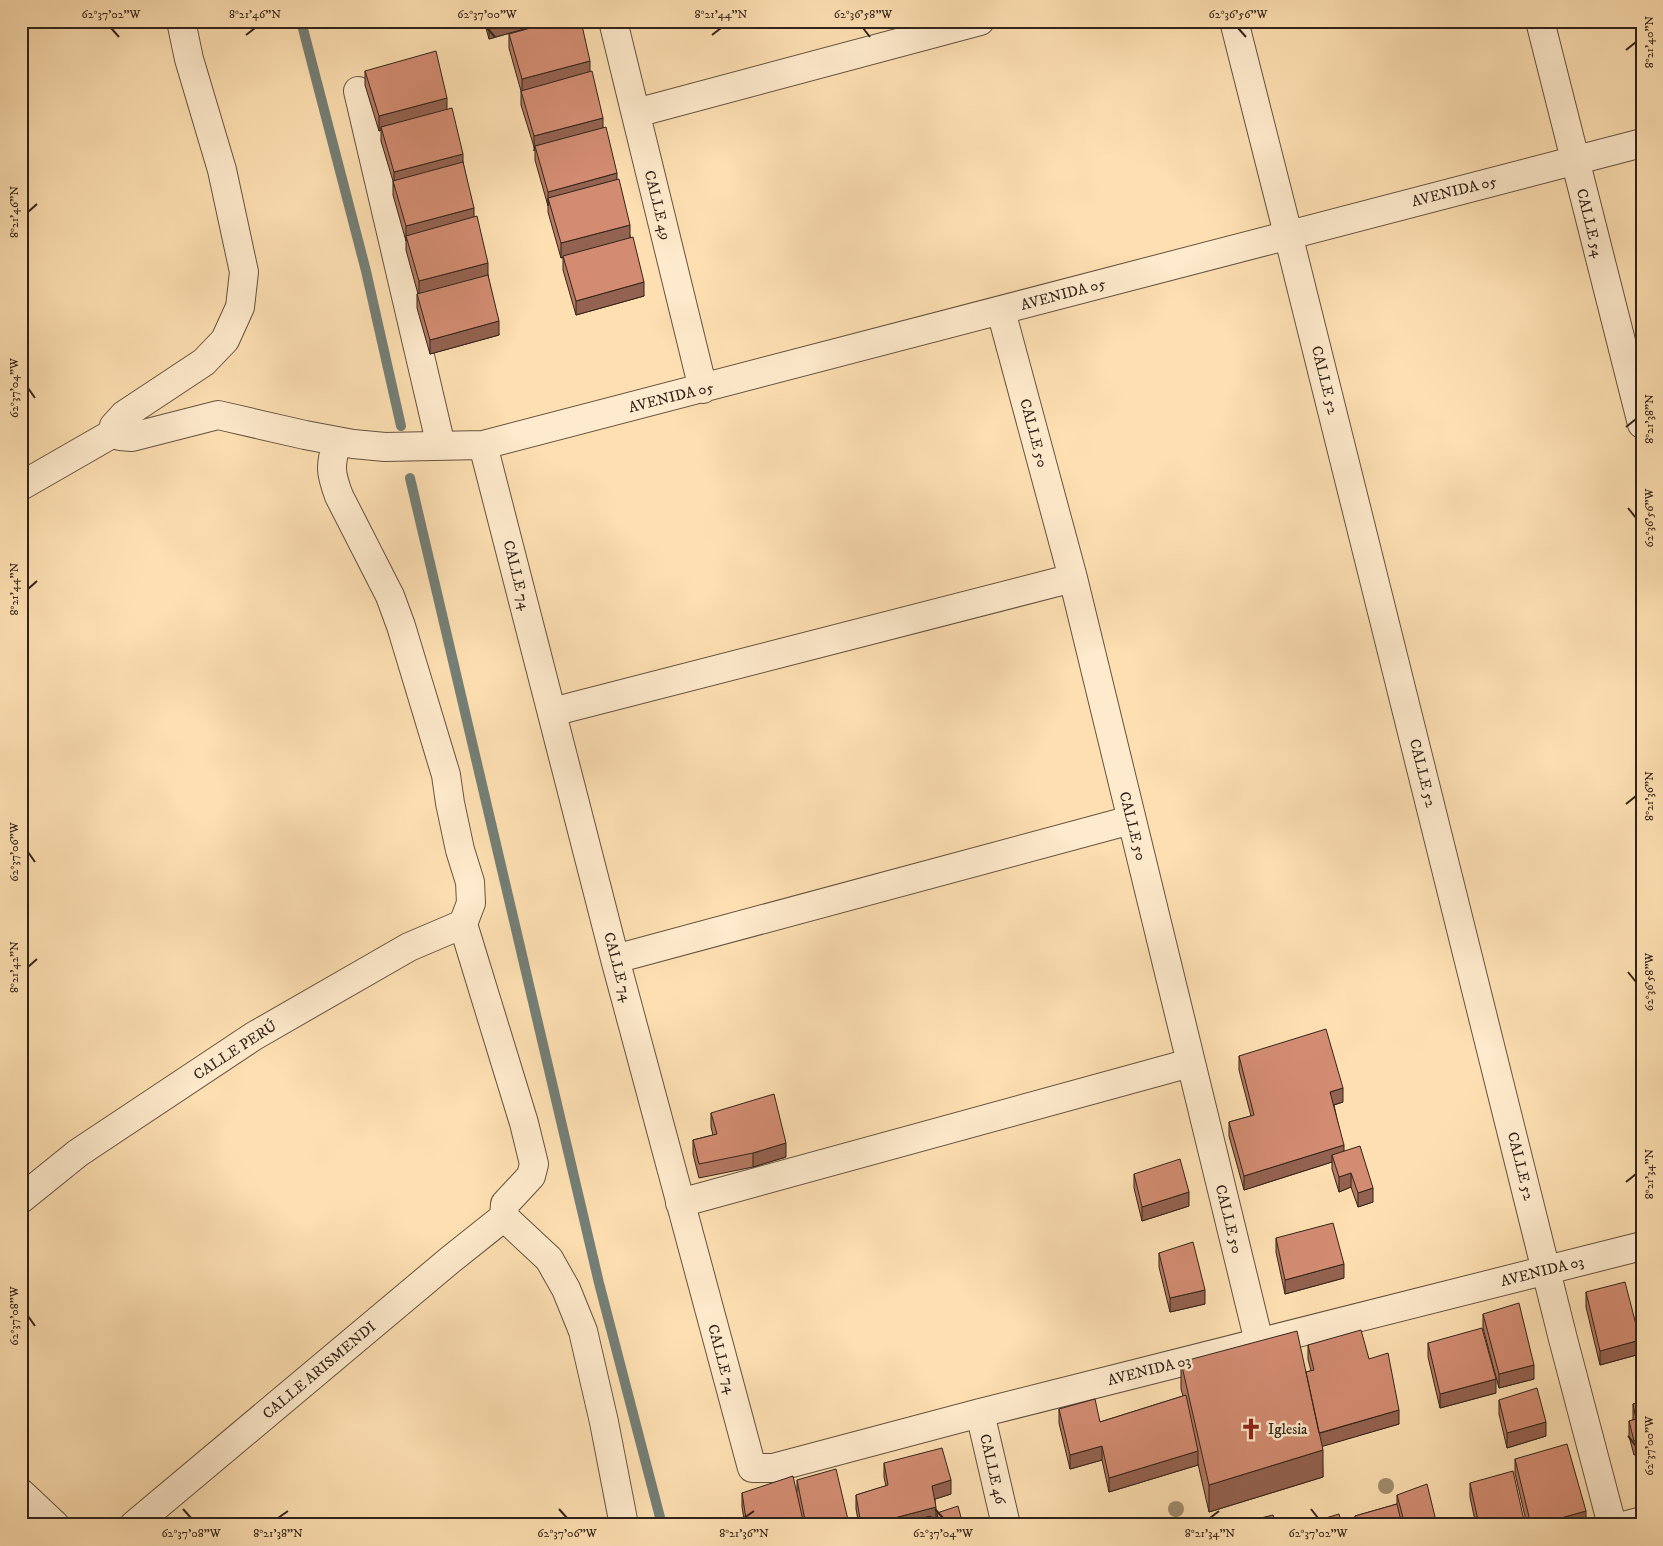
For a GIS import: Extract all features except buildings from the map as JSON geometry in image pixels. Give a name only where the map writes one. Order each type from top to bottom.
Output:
[{"type":"street","points":[[21,486],[115,432],[114,426],[124,415],[204,362],[225,340],[240,307],[244,272],[222,170],[181,21]]},
{"type":"street","name":"CALLE 49","points":[[613,21],[703,389]]},
{"type":"street","points":[[636,113],[980,21]]},
{"type":"street","name":"CALLE 52","points":[[1234,21],[1563,1339],[1612,1525]]},
{"type":"street","name":"CALLE 54","points":[[1540,21],[1642,424]]},
{"type":"street","points":[[358,91],[440,446]]},
{"type":"street","name":"AVENIDA 05","points":[[115,432],[120,436],[132,437],[218,415],[336,441],[385,447],[483,445],[1642,143]]},
{"type":"street","name":"CALLE 50","points":[[1002,311],[1073,578],[1259,1342]]},
{"type":"street","points":[[336,441],[331,464],[334,482],[390,596],[401,626],[446,775],[460,850],[470,882],[471,904],[464,924],[524,1123],[534,1164],[531,1176],[505,1204],[504,1217],[549,1259],[566,1289],[583,1331],[624,1525]]},
{"type":"street","name":"CALLE 74","points":[[483,445],[615,959],[752,1468],[773,1468]]},
{"type":"street","points":[[552,712],[1073,578]]},
{"type":"street","points":[[615,959],[1131,820]]},
{"type":"street","name":"CALLE PERÚ","points":[[21,1199],[78,1153],[254,1036],[410,947],[464,924]]},
{"type":"street","points":[[680,1203],[1190,1063]]},
{"type":"street","name":"CALLE ARISMENDI","points":[[134,1525],[504,1217]]},
{"type":"street","name":"AVENIDA 03","points":[[773,1468],[980,1413],[1642,1246]]},
{"type":"street","name":"CALLE 46","points":[[980,1413],[1006,1525]]},
{"type":"street","points":[[21,1493],[55,1525]]},
{"type":"street","points":[[1626,1525],[1642,1521]]},
{"type":"waterway","points":[[301,21],[366,271],[401,426]]},
{"type":"waterway","points":[[410,478],[599,1283],[662,1525]]},
{"type":"place","name":"Iglesia","points":[[1251,1429]]}]
